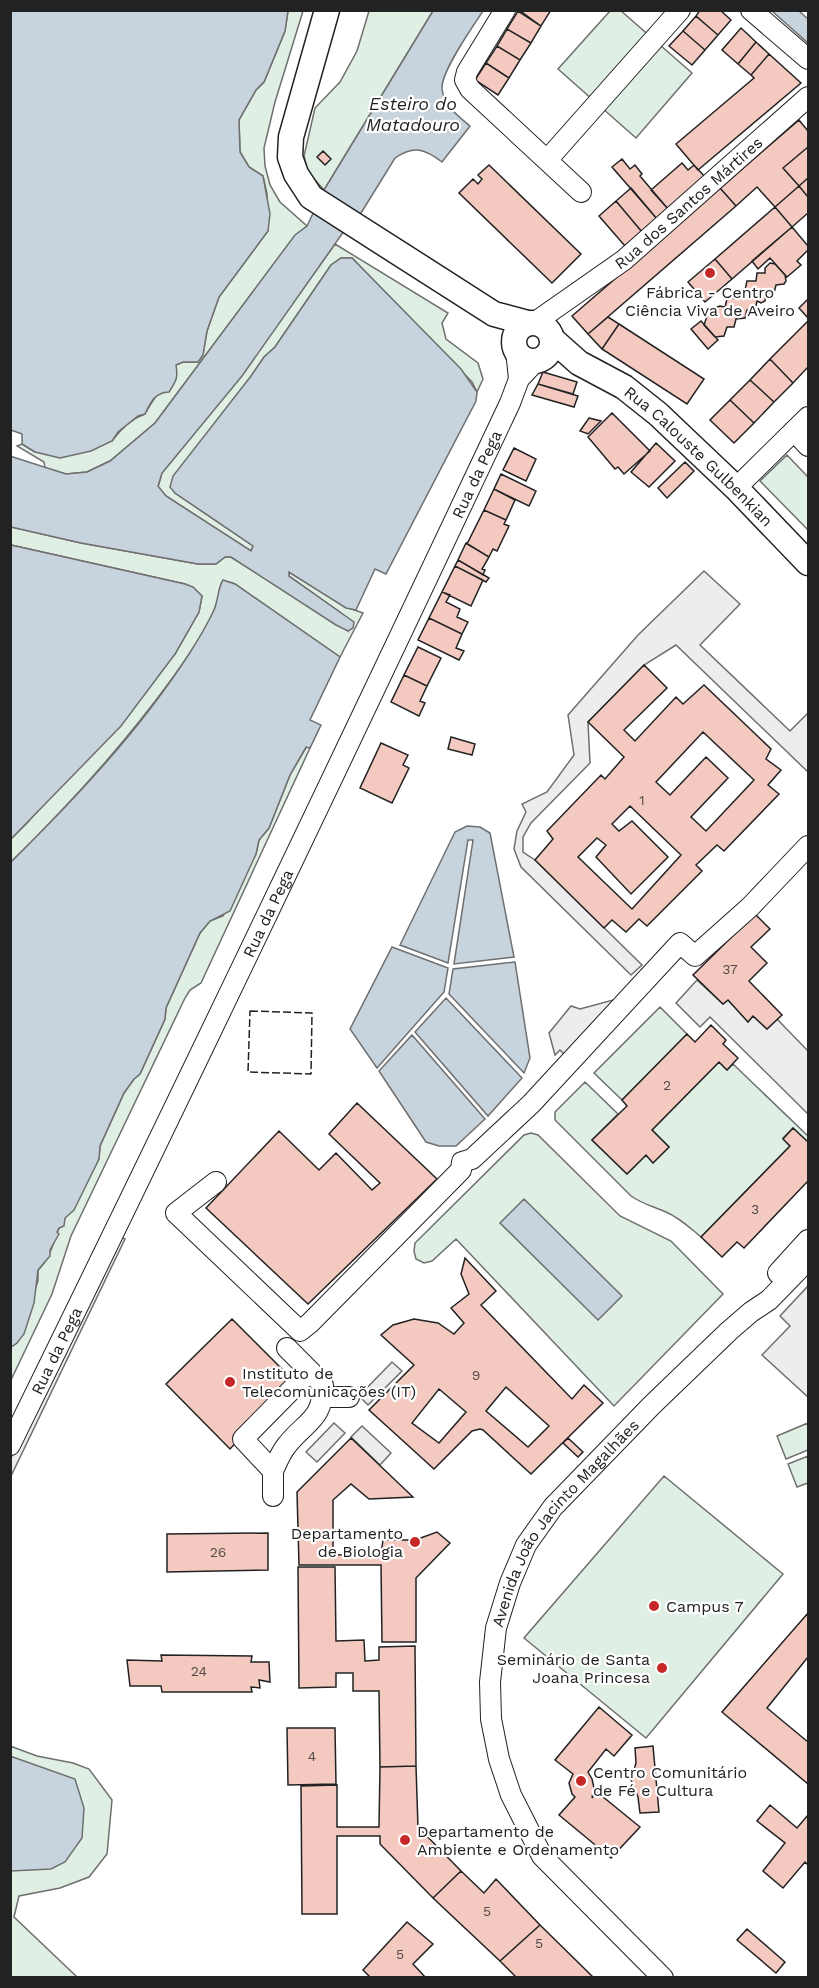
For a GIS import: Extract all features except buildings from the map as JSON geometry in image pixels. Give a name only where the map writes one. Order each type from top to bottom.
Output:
[{"type":"main road","name":"Rua Calouste Gulbenkian","points":[[327,10],[291,137],[290,157],[296,174],[311,197],[534,341],[624,387],[658,414],[736,488],[808,563]]},
{"type":"street","points":[[505,10],[467,72],[465,80],[470,89],[581,192]]},
{"type":"street","points":[[548,159],[680,10]]},
{"type":"street","points":[[751,10],[808,59]]},
{"type":"street","name":"Rua dos Santos Mártires","points":[[534,341],[564,303],[624,260],[808,97]]},
{"type":"street","name":"Rua da Pega","points":[[10,1445],[364,714],[510,403],[534,341]]},
{"type":"street","points":[[736,488],[808,417]]},
{"type":"street","points":[[794,431],[808,446]]},
{"type":"street","points":[[216,1182],[169,1212],[300,1331],[461,1170],[462,1162],[472,1159],[531,1104],[680,944],[694,956],[750,907],[808,846]]},
{"type":"street","name":"Avenida João Jacinto Magalhães","points":[[751,1312],[759,1292],[808,1240]]},
{"type":"street","name":"Avenida João Jacinto Magalhães","points":[[663,1977],[542,1856],[511,1795],[498,1759],[491,1719],[490,1682],[496,1628],[510,1583],[526,1545],[554,1508],[652,1405],[751,1312],[769,1300],[808,1260]]},
{"type":"street","points":[[273,1496],[273,1471],[285,1446],[320,1411],[323,1397],[323,1385],[287,1348]]},
{"type":"street","points":[[273,1471],[243,1439],[310,1371]]},
{"type":"street","points":[[323,1397],[349,1397]]},
{"type":"green space","points":[[620,10],[692,73],[636,138],[558,69],[610,11]]},
{"type":"green space","points":[[288,11],[303,11],[275,102],[264,148],[265,166],[270,185],[280,202],[307,226],[295,236],[155,423],[110,461],[87,472],[66,474],[45,468],[44,462],[17,446],[22,444],[35,452],[112,441],[126,425],[145,414],[176,365],[183,362],[198,362],[203,355],[207,331],[219,297],[268,231],[267,194],[263,176],[249,167],[240,152],[239,120],[256,90],[264,82],[285,31]]},
{"type":"green space","points":[[369,11],[433,11],[324,190],[308,172],[304,156],[315,108],[340,82],[357,51]]},
{"type":"green space","points":[[335,244],[448,313],[442,323],[446,339],[478,363],[483,379],[477,392],[472,382],[352,258],[341,258],[331,265],[275,347],[264,357],[175,493],[253,546],[251,551],[166,496],[158,487],[162,473],[241,376]]},
{"type":"green space","points":[[787,455],[808,477],[808,530],[760,481]]},
{"type":"green space","points":[[11,527],[81,543],[198,564],[216,564],[225,557],[231,557],[348,631],[341,613],[289,576],[289,572],[346,607],[363,613],[340,657],[235,584],[229,582],[221,584],[219,597],[202,635],[153,704],[95,774],[11,862],[11,839],[175,654],[199,612],[202,596],[185,584],[11,545]]},
{"type":"green space","points":[[307,746],[310,748],[201,983],[190,990],[185,998],[71,1236],[52,1294],[11,1380],[11,1347],[17,1343],[38,1281],[38,1270],[48,1256],[59,1228],[63,1226],[65,1218],[99,1159],[100,1146],[124,1093],[140,1074],[165,1019],[166,1008],[200,933],[210,921],[223,916],[256,854],[259,840],[269,828],[290,775]]},
{"type":"green space","points":[[660,1007],[687,1034],[622,1100],[594,1073]]},
{"type":"green space","points":[[719,1062],[727,1070],[733,1064],[808,1136],[808,1142],[793,1128],[783,1138],[790,1146],[701,1237],[676,1217],[631,1196],[555,1120],[555,1112],[585,1082],[618,1114],[592,1140],[627,1174],[646,1155],[653,1163],[669,1147],[652,1130]]},
{"type":"green space","points":[[531,1133],[538,1135],[620,1216],[671,1241],[723,1294],[614,1406],[456,1239],[432,1261],[424,1263],[416,1259],[415,1243],[524,1135]]},
{"type":"green space","points":[[808,1423],[808,1450],[786,1459],[777,1436]]},
{"type":"green space","points":[[808,1456],[808,1483],[797,1487],[788,1464]]},
{"type":"green space","name":"Campus 7","points":[[664,1476],[783,1574],[646,1738],[524,1638]]},
{"type":"green space","points":[[10,1746],[37,1756],[73,1763],[89,1769],[112,1800],[107,1854],[89,1877],[60,1888],[19,1896],[14,1917],[77,1977],[11,1977]]},
{"type":"shaded area","points":[[704,571],[740,604],[700,645],[790,731],[808,713],[808,772],[676,645],[644,665],[588,722],[590,763],[531,823],[523,837],[523,852],[535,860],[642,965],[631,975],[521,867],[514,849],[517,831],[526,812],[522,804],[547,792],[574,755],[568,715],[638,635]]},
{"type":"shaded area","points":[[697,980],[723,1004],[728,1000],[748,1021],[753,1016],[767,1029],[777,1019],[808,1051],[808,1114],[710,1017],[700,1027],[676,1003]]},
{"type":"shaded area","points":[[613,1000],[623,1009],[568,1058],[560,1050],[555,1055],[549,1033],[571,1006],[580,1009]]},
{"type":"shaded area","points":[[118,1235],[125,1239],[11,1476],[10,1460]]},
{"type":"shaded area","points":[[808,1286],[808,1397],[762,1355],[790,1326],[780,1316]]},
{"type":"shaded area","points":[[392,1362],[402,1371],[368,1405],[359,1396]]},
{"type":"shaded area","points":[[334,1423],[345,1433],[317,1462],[306,1452]]},
{"type":"shaded area","points":[[362,1426],[391,1453],[380,1465],[351,1437]]},
{"type":"water","points":[[11,10],[288,11],[285,31],[264,82],[256,90],[239,120],[240,152],[249,167],[263,176],[270,214],[268,231],[219,297],[207,331],[203,355],[198,362],[183,362],[176,365],[176,378],[169,392],[156,396],[145,414],[138,416],[118,432],[112,441],[91,451],[60,458],[35,452],[22,444],[22,434],[11,430]]},
{"type":"water","name":"Esteiro do Matadouro","points":[[433,11],[483,11],[446,72],[442,89],[449,106],[470,126],[442,162],[419,150],[408,151],[395,158],[361,213],[356,214],[242,376],[162,473],[158,486],[166,496],[251,551],[253,546],[175,493],[170,487],[173,476],[264,357],[275,347],[331,265],[341,258],[352,258],[461,369],[477,392],[476,401],[386,574],[375,569],[356,610],[346,608],[289,572],[289,576],[354,622],[353,628],[348,631],[336,625],[231,557],[225,557],[216,564],[198,564],[81,543],[11,527],[10,456],[66,474],[87,472],[110,461],[155,423],[295,235],[307,226],[324,190]]},
{"type":"water","points":[[772,11],[799,11],[808,19],[808,43]]},
{"type":"water","points":[[11,545],[185,584],[193,587],[202,596],[199,612],[175,654],[121,726],[11,839]]},
{"type":"water","points":[[223,580],[235,584],[340,657],[310,720],[321,725],[310,748],[306,747],[290,775],[269,828],[259,840],[256,854],[230,911],[210,921],[200,933],[166,1008],[165,1019],[140,1074],[124,1093],[100,1146],[99,1159],[74,1210],[65,1218],[64,1226],[59,1228],[57,1232],[59,1234],[50,1250],[50,1256],[38,1270],[34,1303],[24,1334],[11,1347],[11,862],[106,763],[149,710],[202,632],[214,610]]},
{"type":"water","points":[[467,826],[480,827],[490,833],[514,957],[454,964],[473,840],[468,840],[448,963],[400,945],[455,832]]},
{"type":"water","points":[[392,947],[448,968],[444,992],[377,1068],[350,1029]]},
{"type":"water","points":[[515,962],[530,1058],[524,1073],[449,994],[453,969]]},
{"type":"water","points":[[446,998],[522,1078],[488,1116],[415,1032]]},
{"type":"water","points":[[412,1035],[485,1119],[456,1146],[439,1146],[426,1142],[379,1071]]},
{"type":"water","points":[[524,1199],[622,1296],[598,1320],[500,1223]]},
{"type":"water","points":[[10,1756],[75,1779],[84,1808],[82,1838],[65,1862],[51,1869],[11,1871]]},
{"type":"fence","points":[[250,1011],[312,1013],[311,1074],[248,1072],[250,1011]]},
{"type":"place","name":"Fábrica - Centro Ciência Viva de Aveiro","points":[[710,273]]},
{"type":"place","name":"Instituto de Telecomunicações (IT)","points":[[230,1382]]},
{"type":"place","name":"Departamento de Biologia","points":[[415,1542]]},
{"type":"place","name":"Campus 7","points":[[654,1606]]},
{"type":"place","name":"Seminário de Santa Joana Princesa","points":[[662,1668]]},
{"type":"place","name":"Centro Comunitário de Fé e Cultura","points":[[581,1781]]},
{"type":"place","name":"Departamento de Ambiente e Ordenamento","points":[[405,1840]]}]
